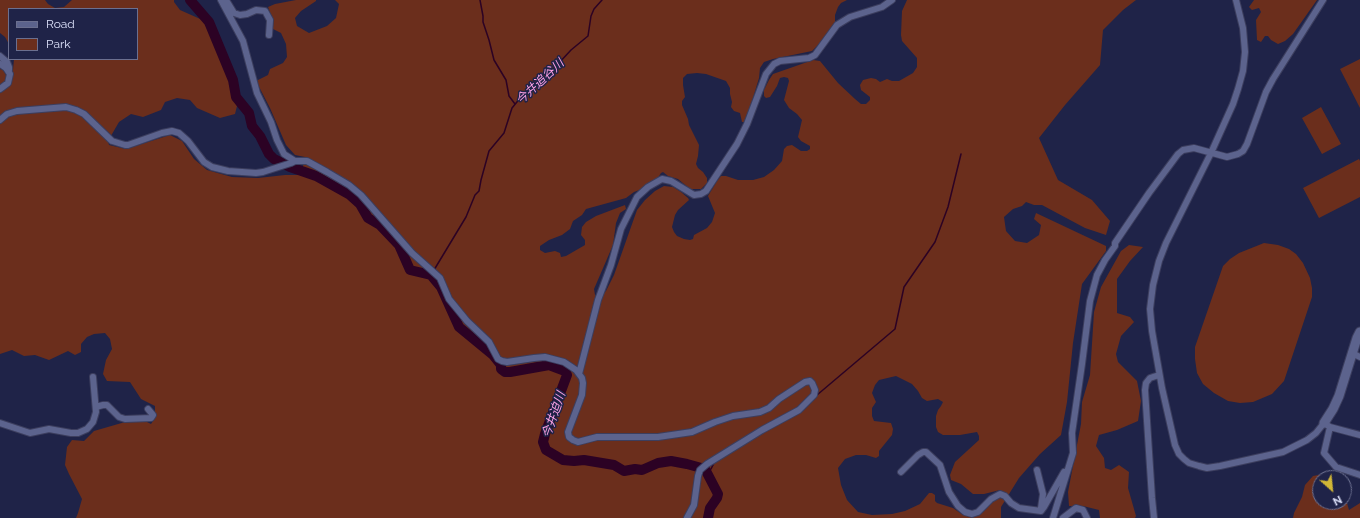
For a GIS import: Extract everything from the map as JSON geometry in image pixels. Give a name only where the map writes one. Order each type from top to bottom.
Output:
[{"type":"street","points":[[221,0],[243,41],[257,93],[271,122],[277,140],[284,154],[294,161]]},
{"type":"street","points":[[226,0],[234,13],[240,15],[256,10],[265,11],[270,20],[270,35]]},
{"type":"street","points":[[580,374],[598,300],[611,265],[621,229],[637,197],[648,186],[662,179],[671,181],[694,195],[701,194],[706,191],[737,144],[747,124],[766,74],[774,64],[780,61],[809,58],[815,55],[837,25],[850,17],[882,7],[892,0]]},
{"type":"street","points":[[1236,0],[1243,28],[1245,52],[1243,71],[1233,104],[1211,153],[1166,243],[1159,260],[1153,285],[1150,309],[1159,375],[1175,445],[1179,454],[1184,459],[1189,463],[1199,466],[1207,468],[1220,466],[1283,452],[1307,440],[1328,425]]},
{"type":"street","points":[[1053,518],[1073,453],[1072,433],[1090,301],[1098,275],[1105,260],[1149,193],[1178,154],[1183,150],[1194,148],[1227,158],[1243,151],[1266,92],[1323,0]]},
{"type":"street","points":[[0,56],[7,62],[10,74],[9,80],[0,89]]},
{"type":"street","points":[[0,64],[9,70]]},
{"type":"street","points":[[0,120],[7,114],[17,111],[66,107],[84,114],[112,141],[125,145],[162,133],[172,131],[179,133],[188,141],[204,162],[212,167],[228,171],[256,173],[294,161],[306,161],[348,185],[361,195],[412,253],[440,278],[449,299],[467,321],[489,342],[498,359],[507,362],[545,357],[564,362],[573,367],[580,374],[583,383],[582,395],[568,432],[569,437],[578,442],[598,438],[658,437],[692,432],[733,416],[760,412],[769,408],[805,382],[810,381],[815,390],[814,395],[799,410],[762,430],[706,464],[700,470],[696,498],[687,518]]},
{"type":"street","points":[[1360,332],[1357,338],[1356,355],[1333,409],[1324,447],[1324,453],[1336,467],[1360,475]]},
{"type":"street","points":[[1154,518],[1145,390],[1146,383],[1150,378],[1159,375]]},
{"type":"street","points":[[0,423],[30,433],[49,429],[78,433],[87,429],[95,418],[96,407],[93,377]]},
{"type":"street","points":[[96,407],[107,405],[120,417],[125,418],[151,418],[153,415],[148,409]]},
{"type":"street","points":[[1328,425],[1360,435]]},
{"type":"street","points":[[901,472],[918,455],[925,452],[940,465],[949,492],[958,506],[965,512],[972,514],[978,512],[991,499],[1000,494],[1005,496],[1011,503],[1019,508],[1041,511]]},
{"type":"street","points":[[1041,511],[1069,466]]},
{"type":"street","points":[[1037,470],[1043,494],[1041,511]]},
{"type":"street","points":[[1062,518],[1070,511],[1077,508],[1083,510],[1087,518]]},
{"type":"green space","points":[[0,0],[45,0],[48,4],[55,8],[8,8],[8,42],[0,33]]},
{"type":"green space","points":[[72,0],[174,0],[180,10],[207,22],[231,86],[233,98],[237,106],[235,114],[220,118],[197,108],[190,100],[177,98],[165,102],[161,110],[143,117],[131,114],[119,122],[108,141],[109,145],[126,149],[170,135],[182,141],[194,159],[207,170],[232,177],[258,178],[301,175],[305,157],[295,155],[286,145],[270,108],[256,81],[268,75],[270,69],[283,63],[287,57],[286,44],[281,33],[273,29],[272,18],[268,7],[275,4],[296,0],[316,0],[301,11],[295,18],[297,26],[309,33],[327,26],[336,18],[339,4],[335,0],[847,0],[841,3],[838,7],[835,15],[835,24],[831,32],[812,51],[764,62],[760,68],[759,78],[752,101],[752,112],[746,122],[742,122],[740,113],[734,111],[731,107],[732,102],[730,88],[726,81],[706,74],[697,73],[687,74],[683,78],[685,97],[682,101],[682,105],[689,125],[699,145],[696,164],[707,178],[707,183],[701,189],[690,189],[678,179],[668,176],[663,172],[656,181],[634,192],[626,198],[586,209],[582,215],[573,221],[570,229],[562,235],[549,240],[540,246],[540,250],[545,253],[555,251],[560,253],[561,257],[566,256],[585,245],[585,240],[581,235],[582,227],[586,222],[596,216],[625,205],[626,209],[620,213],[616,223],[613,245],[594,289],[595,295],[598,298],[606,291],[614,275],[637,210],[655,191],[664,186],[673,187],[688,198],[689,200],[678,210],[675,215],[672,227],[677,236],[690,240],[693,239],[694,235],[707,228],[712,222],[715,213],[708,196],[721,176],[738,180],[753,180],[764,177],[774,170],[782,161],[784,149],[787,146],[792,145],[801,151],[807,151],[810,149],[810,146],[801,141],[798,137],[802,120],[789,108],[784,100],[789,81],[788,78],[780,78],[770,97],[766,98],[764,96],[764,90],[773,74],[813,60],[820,61],[838,83],[855,99],[861,104],[866,104],[870,100],[870,97],[861,90],[860,85],[863,80],[871,78],[880,82],[887,79],[899,81],[913,73],[917,67],[917,58],[902,41],[901,35],[902,11],[907,0],[1136,0],[1123,10],[1103,30],[1100,65],[1065,105],[1039,138],[1058,180],[1092,200],[1110,221],[1106,235],[1085,228],[1042,205],[1034,205],[1026,202],[1022,206],[1013,209],[1004,217],[1006,231],[1015,241],[1027,243],[1039,235],[1041,225],[1034,219],[1036,213],[1106,246],[1106,251],[1082,284],[1073,343],[1067,402],[1061,435],[1040,454],[1019,478],[1001,507],[1001,518],[76,518],[82,499],[65,465],[67,447],[72,440],[84,441],[94,431],[132,420],[145,421],[151,424],[155,418],[155,406],[141,399],[130,382],[107,381],[103,374],[106,360],[112,349],[110,339],[105,333],[94,334],[87,337],[81,344],[81,352],[75,355],[68,351],[49,360],[35,355],[24,356],[12,350],[0,354],[0,69],[3,70],[6,75],[13,70],[14,60],[138,60],[138,8],[55,8],[64,7]],"holes":[[[896,376],[912,384],[922,398],[927,401],[938,399],[943,402],[936,416],[936,427],[938,432],[943,435],[960,435],[977,432],[979,436],[979,440],[955,462],[950,475],[951,480],[961,484],[973,494],[984,494],[1000,490],[1002,492],[974,512],[963,515],[953,508],[937,503],[935,501],[935,495],[932,493],[929,493],[920,504],[905,511],[892,514],[872,515],[858,512],[847,500],[841,485],[838,468],[845,459],[856,455],[866,455],[876,458],[879,456],[879,451],[892,435],[893,429],[891,423],[874,421],[872,416],[872,408],[876,402],[872,393],[875,385],[879,380]]]},
{"type":"green space","points":[[1254,0],[1317,0],[1293,34],[1285,41],[1278,44],[1271,40],[1268,36],[1265,36],[1261,42],[1257,40],[1256,20],[1261,12],[1259,8],[1252,10],[1249,7]]},
{"type":"green space","points":[[1360,59],[1360,108],[1340,69]]},
{"type":"green space","points":[[1321,107],[1341,144],[1322,154],[1302,118]]},
{"type":"green space","points":[[1359,159],[1360,197],[1319,218],[1303,188]]},
{"type":"green space","points":[[1264,243],[1278,245],[1289,249],[1296,254],[1303,263],[1310,278],[1312,297],[1284,381],[1272,394],[1253,402],[1240,403],[1228,401],[1214,393],[1203,384],[1197,373],[1195,347],[1223,266],[1239,253]]},
{"type":"green space","points":[[1129,245],[1143,247],[1130,261],[1117,279],[1117,313],[1130,317],[1134,322],[1121,336],[1116,354],[1118,362],[1137,381],[1141,401],[1138,421],[1117,430],[1099,435],[1096,446],[1104,458],[1105,468],[1111,470],[1119,465],[1129,472],[1128,488],[1136,516],[1135,518],[1100,518],[1099,510],[1083,506],[1069,506],[1068,492],[1081,424],[1082,402],[1090,375],[1094,312],[1101,287],[1121,251]]},
{"type":"green space","points":[[1312,477],[1312,510],[1352,510],[1352,508],[1360,503],[1360,518],[1293,518],[1302,497],[1305,485]]},
{"type":"waterway","name":"今井迫川","points":[[190,0],[209,22],[233,80],[236,97],[249,113],[252,126],[260,136],[269,154],[274,159],[290,167],[316,176],[350,195],[360,204],[368,218],[380,225],[399,245],[410,270],[431,275],[441,287],[459,327],[493,355],[501,365],[501,369],[505,372],[549,365],[565,371],[567,375],[543,442],[546,450],[563,460],[584,460],[614,465],[624,471],[635,469],[642,470],[658,463],[671,461],[705,469],[718,494],[710,508],[708,518]]},
{"type":"waterway","points":[[480,0],[483,22],[494,60],[506,80],[509,96],[515,104]]},
{"type":"waterway","name":"今井追谷川","points":[[434,270],[466,217],[475,195],[479,191],[489,151],[504,133],[512,108],[526,91],[541,79],[545,78],[571,50],[588,36],[591,16],[594,9],[602,0]]},
{"type":"waterway","points":[[817,395],[895,329],[904,287],[935,242],[948,207],[961,154]]},
{"type":"waterway","points":[[707,472],[711,469],[714,463]]}]
